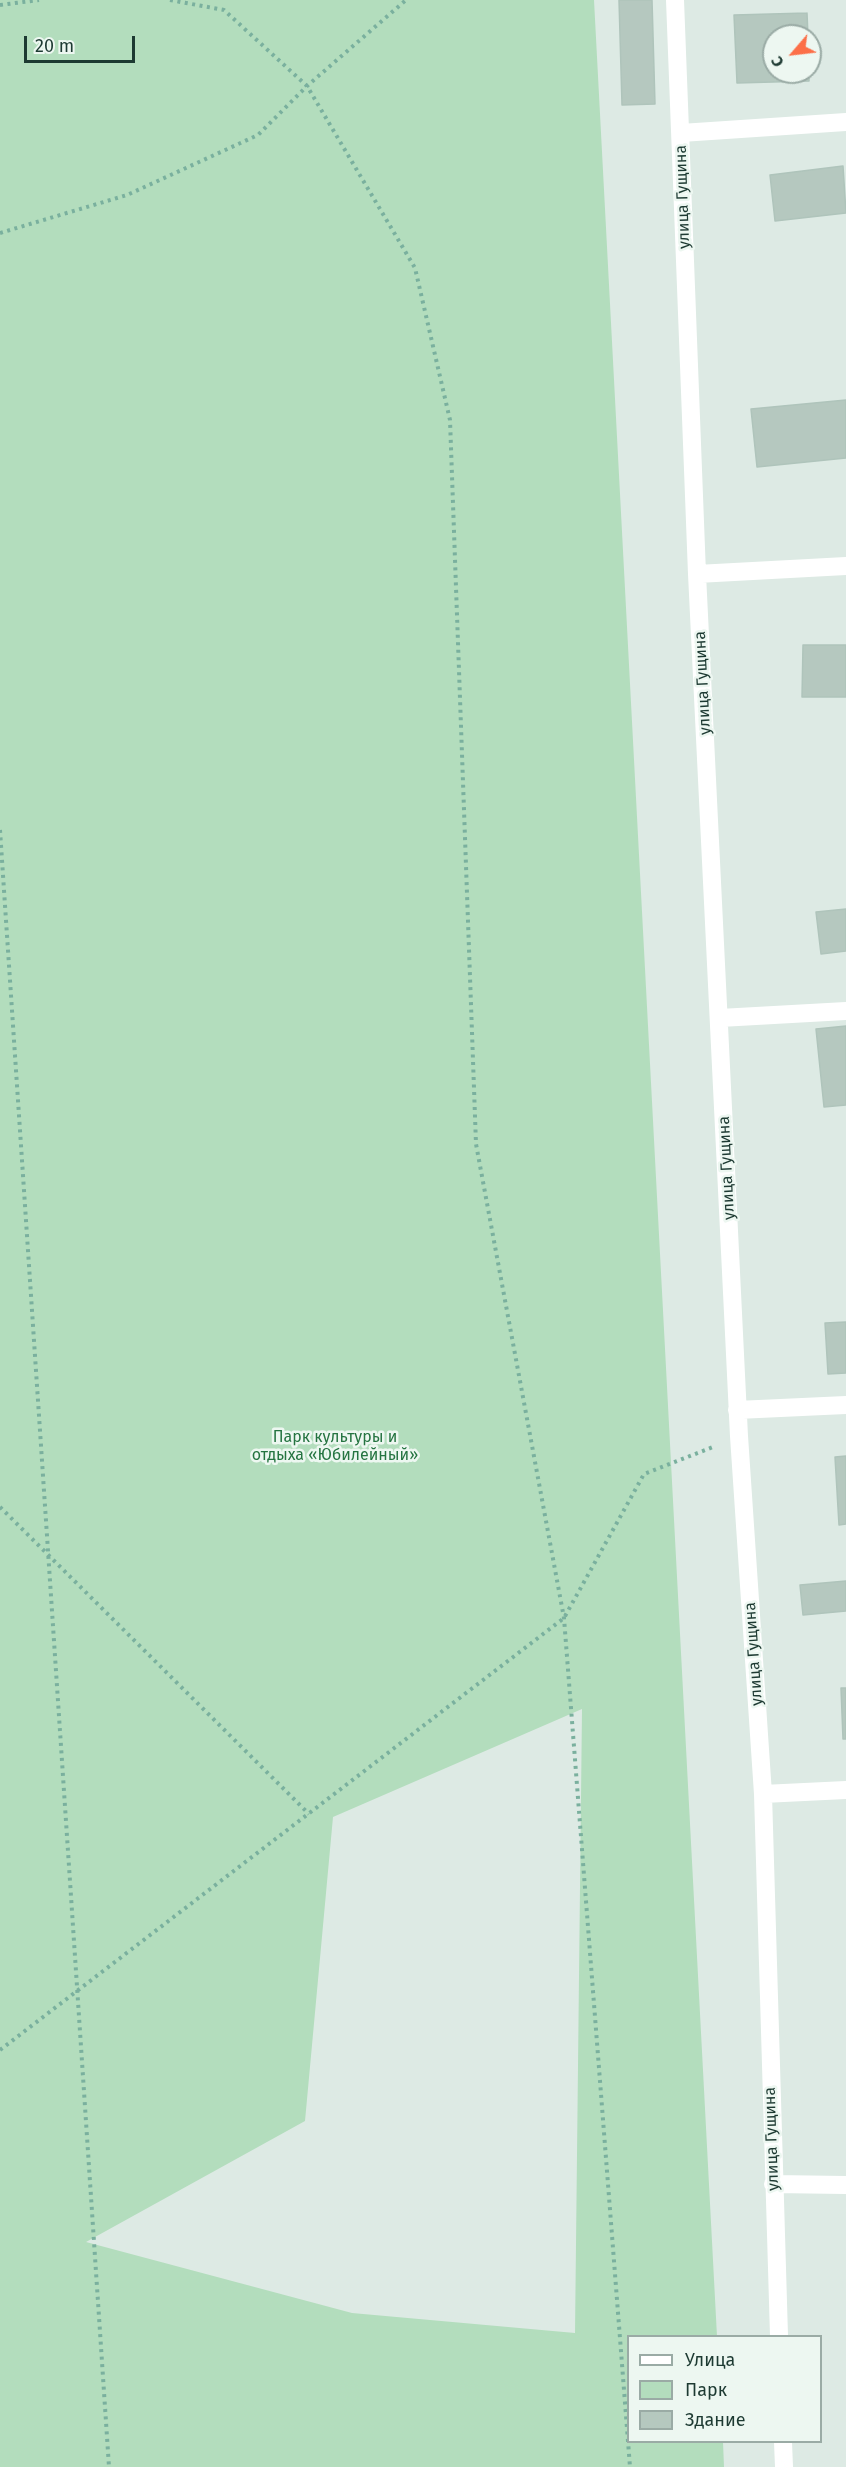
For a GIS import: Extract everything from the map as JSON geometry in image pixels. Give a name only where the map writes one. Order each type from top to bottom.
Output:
[{"type":"street","name":"улица Гущина","points":[[675,0],[698,574],[739,1436],[763,1794],[779,2335]]},
{"type":"street","points":[[681,133],[846,122]]},
{"type":"street","points":[[698,574],[846,566]]},
{"type":"street","points":[[720,1018],[846,1011]]},
{"type":"street","points":[[738,1410],[846,1405]]},
{"type":"street","points":[[763,1794],[846,1790]]},
{"type":"street","points":[[773,2184],[846,2185]]},
{"type":"street","points":[[783,2443],[784,2467]]},
{"type":"path","points":[[0,5],[39,0]]},
{"type":"path","points":[[170,0],[225,10],[307,86],[415,268],[450,420],[476,1144],[564,1618],[627,2428]]},
{"type":"path","points":[[0,233],[127,195],[258,135],[307,86],[406,0]]},
{"type":"path","points":[[0,830],[108,2467]]},
{"type":"path","points":[[0,2050],[564,1618],[645,1474],[739,1436]]},
{"type":"path","points":[[0,1506],[309,1814]]},
{"type":"path","points":[[628,2443],[630,2467]]},
{"type":"green space","name":"Парк культуры и отдыха «Юбилейный»","points":[[0,0],[594,0],[717,2335],[627,2335],[627,2443],[723,2443],[724,2467],[0,2467]],"holes":[[[582,1709],[575,2333],[352,2313],[86,2242],[305,2121],[333,1817]]]},
{"type":"building","points":[[619,0],[652,0],[655,104],[622,105]]},
{"type":"building","points":[[807,13],[807,24],[762,24],[762,82],[737,83],[734,15]]},
{"type":"building","points":[[843,166],[846,213],[775,221],[770,175]]},
{"type":"building","points":[[846,400],[846,458],[757,467],[751,409]]},
{"type":"building","points":[[803,645],[846,645],[846,697],[802,697]]},
{"type":"building","points":[[846,909],[846,951],[821,954],[816,912]]},
{"type":"building","points":[[846,1026],[846,1105],[824,1107],[816,1029]]},
{"type":"building","points":[[846,1322],[846,1373],[828,1374],[825,1323]]},
{"type":"building","points":[[846,1456],[846,1524],[839,1525],[835,1457]]},
{"type":"building","points":[[846,1581],[846,1611],[803,1615],[800,1585]]},
{"type":"building","points":[[841,1688],[846,1688],[846,1739],[843,1739]]}]
